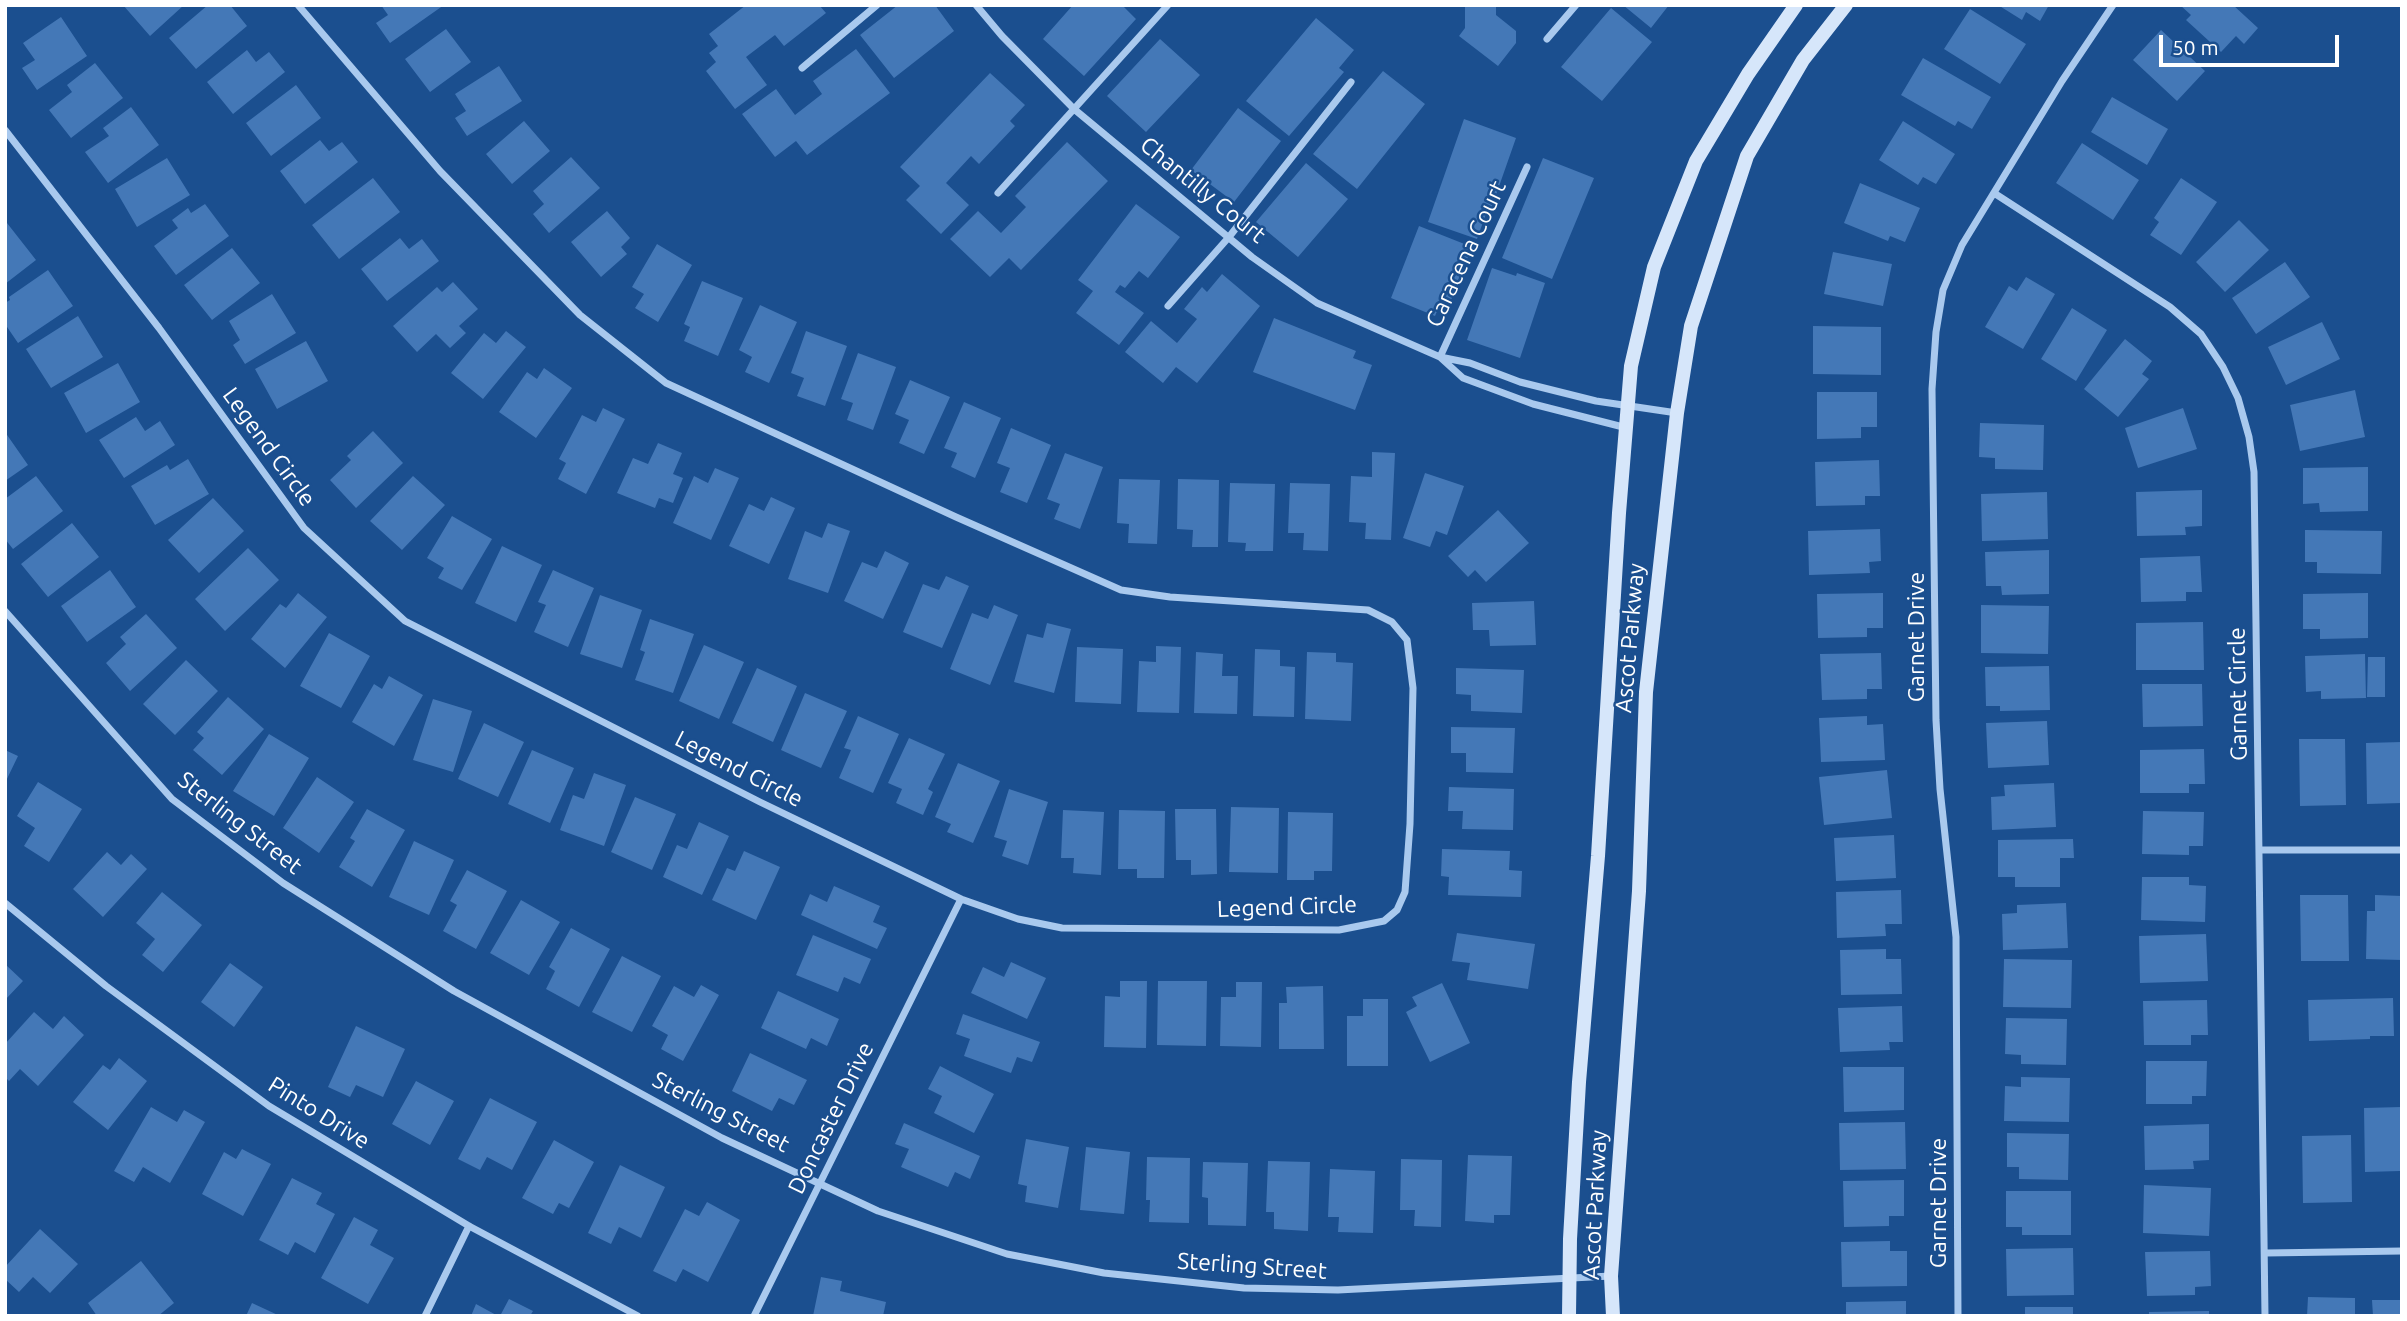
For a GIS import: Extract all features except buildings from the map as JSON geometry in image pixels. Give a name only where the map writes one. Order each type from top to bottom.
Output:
[{"type":"main road","name":"Ascot Parkway","points":[[1569,1316],[1570,1239],[1579,1082],[1598,856],[1619,513],[1632,366],[1654,267],[1696,161],[1748,74],[1796,5]]},
{"type":"main road","name":"Ascot Parkway","points":[[1613,1316],[1611,1276],[1639,891],[1646,692],[1677,413],[1692,326],[1747,156],[1803,60],[1846,5]]},
{"type":"street","name":"Legend Circle","points":[[5,131],[159,328],[304,528],[405,621],[760,802],[961,899],[1018,919],[1062,928],[1339,930],[1384,921],[1397,910],[1405,892],[1410,824],[1413,688],[1407,640],[1392,622],[1368,610],[1170,597],[1121,590],[666,383],[580,315],[440,171],[298,5]]},
{"type":"street","points":[[802,68],[877,5]]},
{"type":"street","name":"Chantilly Court","points":[[976,5],[1002,36],[1074,109],[1252,257],[1317,303],[1440,357],[1470,363],[1528,384],[1596,401],[1677,413]]},
{"type":"street","points":[[998,193],[1168,5]]},
{"type":"street","points":[[1547,39],[1576,5]]},
{"type":"street","name":"Garnet Drive","points":[[1958,1316],[1956,937],[1940,789],[1936,720],[1932,389],[1936,332],[1943,290],[1962,245],[2062,80],[2113,5]]},
{"type":"street","points":[[1168,306],[1229,237],[1351,82]]},
{"type":"street","name":"Caracena Court","points":[[1440,357],[1527,167]]},
{"type":"street","name":"Garnet Circle","points":[[1994,193],[2170,307],[2201,334],[2223,367],[2238,398],[2249,437],[2254,472],[2265,1316]]},
{"type":"street","name":"Chantilly Court","points":[[1440,357],[1463,378],[1523,400],[1627,428]]},
{"type":"street","points":[[1523,400],[1528,384]]},
{"type":"street","name":"Sterling Street","points":[[5,611],[172,799],[282,883],[454,992],[722,1138],[878,1211],[1007,1254],[1104,1273],[1244,1288],[1338,1290],[1611,1276]]},
{"type":"street","points":[[2260,850],[2402,850]]},
{"type":"street","name":"Doncaster Drive","points":[[754,1316],[961,899]]},
{"type":"street","name":"Pinto Drive","points":[[5,903],[106,986],[269,1106],[470,1226],[638,1316]]},
{"type":"street","points":[[425,1316],[470,1226]]},
{"type":"street","points":[[2266,1253],[2402,1251]]}]
